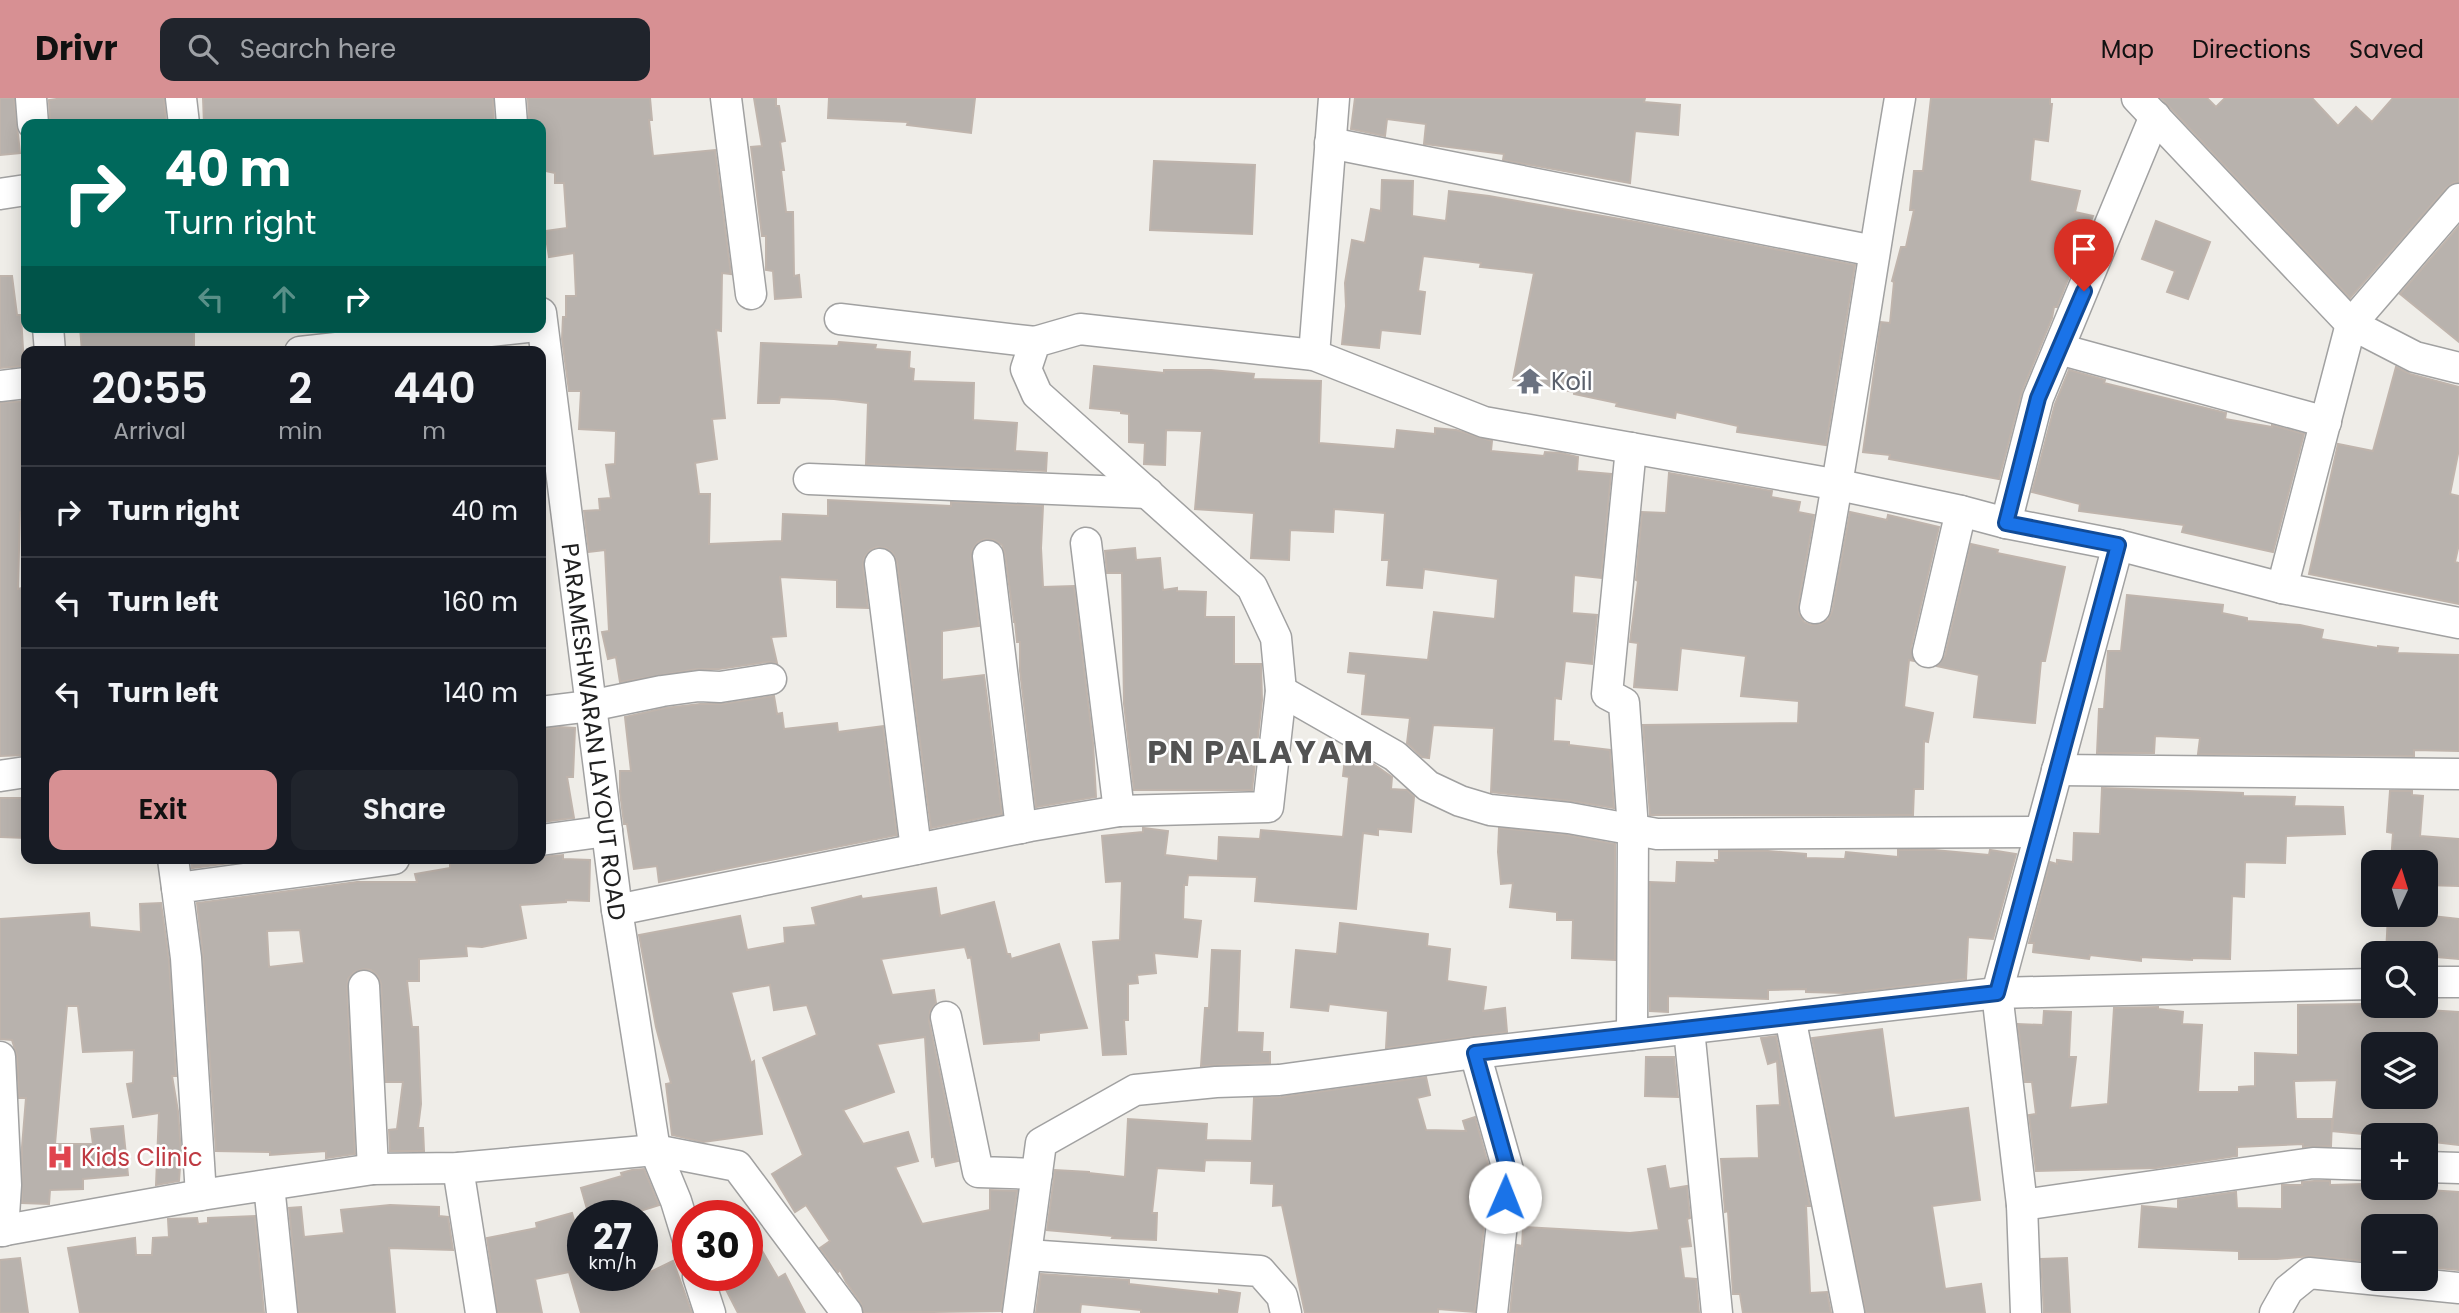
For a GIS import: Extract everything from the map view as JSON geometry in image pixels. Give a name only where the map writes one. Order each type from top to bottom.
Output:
[{"type":"street","points":[[31,98],[33,119]]},
{"type":"street","points":[[181,98],[183,119]]},
{"type":"street","points":[[510,98],[512,119]]},
{"type":"street","points":[[726,98],[751,294]]},
{"type":"street","points":[[1314,355],[1334,98]]},
{"type":"street","points":[[1815,608],[1839,485],[1900,98]]},
{"type":"street","points":[[2006,523],[2038,398],[2059,349],[2146,107],[2351,324],[2415,357],[2459,368]]},
{"type":"street","points":[[1330,143],[1874,251]]},
{"type":"street","points":[[0,194],[21,191]]},
{"type":"street","points":[[2282,588],[2351,324],[2459,199]]},
{"type":"street","points":[[840,319],[1035,342],[1080,329],[1314,355],[1484,422],[1839,485],[2118,545],[2282,588],[2459,623]]},
{"type":"street","points":[[349,346],[456,333]]},
{"type":"street","points":[[617,910],[1021,828],[1119,811],[1268,807],[1282,691],[1276,639],[1252,587],[1037,394],[1026,369],[1035,342]]},
{"type":"street","points":[[2059,349],[2326,422]]},
{"type":"street","points":[[0,386],[21,384]]},
{"type":"street","name":"PARAMESHWARAN LAYOUT ROAD","points":[[546,416],[590,706],[617,910],[655,1150],[676,1200]]},
{"type":"street","points":[[1631,448],[1607,694],[1624,703],[1633,829],[1632,1035]]},
{"type":"street","points":[[808,479],[1148,493]]},
{"type":"street","points":[[1928,652],[1961,511]]},
{"type":"street","points":[[1086,543],[1119,811]]},
{"type":"street","points":[[2026,1313],[2021,1205],[1997,993],[2118,545]]},
{"type":"street","points":[[988,556],[1021,828]]},
{"type":"street","points":[[880,564],[916,849]]},
{"type":"street","points":[[546,711],[590,706],[662,691],[699,686],[720,687],[771,679]]},
{"type":"street","points":[[1282,691],[1386,750],[1428,786],[1460,801],[1490,810],[1569,818],[1657,834],[2040,832]]},
{"type":"street","points":[[2057,770],[2459,774]]},
{"type":"street","points":[[0,776],[21,773]]},
{"type":"street","points":[[546,839],[607,831]]},
{"type":"street","points":[[201,1195],[186,958],[175,874],[321,864]]},
{"type":"street","points":[[2438,982],[2459,982]]},
{"type":"street","points":[[1018,1313],[1041,1143],[1135,1090],[1216,1082],[1279,1080],[1475,1053],[1997,993],[2361,984]]},
{"type":"street","points":[[364,985],[373,1169]]},
{"type":"street","points":[[946,1017],[978,1172],[1037,1174]]},
{"type":"street","points":[[1790,1017],[1849,1313]]},
{"type":"street","points":[[1689,1029],[1717,1313]]},
{"type":"street","points":[[1475,1053],[1508,1170],[1492,1313]]},
{"type":"street","points":[[0,1057],[5,1185],[2,1231],[201,1195],[373,1169],[458,1168],[655,1150],[737,1166],[847,1313]]},
{"type":"street","points":[[2021,1205],[2313,1163],[2361,1165]]},
{"type":"street","points":[[2438,1167],[2459,1168]]},
{"type":"street","points":[[458,1168],[481,1313]]},
{"type":"street","points":[[269,1185],[282,1313]]},
{"type":"street","points":[[1027,1255],[1260,1271],[1282,1296],[1286,1313]]},
{"type":"street","points":[[2275,1313],[2288,1290],[2309,1273],[2459,1288]]},
{"type":"street","points":[[703,1291],[710,1313]]},
{"type":"building","points":[[0,98],[14,98],[20,153],[0,155]]},
{"type":"building","points":[[164,98],[166,119],[50,119],[49,100]]},
{"type":"building","points":[[203,98],[493,98],[494,119],[204,119]]},
{"type":"building","points":[[528,98],[650,98],[652,120],[649,120],[653,156],[715,150],[731,274],[722,273],[721,331],[716,330],[725,418],[712,419],[717,459],[695,463],[699,494],[710,494],[709,544],[782,541],[783,514],[828,516],[828,500],[951,506],[951,502],[1043,506],[1043,587],[1074,586],[1093,743],[1096,797],[1036,807],[1020,671],[1020,642],[1017,642],[1005,554],[1002,545],[994,540],[985,539],[978,542],[972,550],[979,626],[942,631],[942,680],[984,675],[1002,814],[931,828],[897,562],[893,553],[886,548],[877,547],[870,550],[864,558],[868,608],[837,607],[837,580],[780,577],[786,636],[771,637],[777,663],[697,669],[620,682],[616,657],[608,659],[602,632],[609,631],[605,550],[589,552],[584,511],[600,510],[599,499],[611,498],[606,465],[615,464],[616,431],[579,429],[581,391],[569,391],[562,339],[566,296],[576,296],[574,253],[549,257],[546,238],[546,231],[567,228],[564,183],[555,183],[555,173],[546,171],[546,119],[529,119]]},
{"type":"building","points":[[754,98],[776,98],[776,106],[779,106],[785,141],[780,142],[784,170],[781,170],[786,212],[793,212],[794,276],[799,275],[801,297],[775,299],[773,271],[766,270],[766,236],[762,236],[751,147],[762,146]]},
{"type":"building","points":[[829,98],[975,98],[971,133],[907,125],[908,122],[828,118]]},
{"type":"building","points":[[1355,98],[1645,98],[1644,102],[1680,105],[1678,135],[1635,131],[1630,183],[1503,160],[1504,154],[1424,144],[1426,124],[1387,119],[1385,136],[1351,129]]},
{"type":"building","points":[[1931,98],[2050,98],[2052,104],[2048,141],[2034,139],[2030,181],[2080,191],[2075,212],[2093,216],[2022,391],[1999,479],[1889,459],[1890,455],[1863,452],[1881,322],[1890,323],[1892,281],[1901,247],[1906,247],[1914,210],[1910,210],[1914,171],[1923,171]]},
{"type":"building","points":[[2161,98],[2207,98],[2216,107],[2225,98],[2312,98],[2338,126],[2356,107],[2372,122],[2393,98],[2459,98],[2459,182],[2446,188],[2350,298]]},
{"type":"building","points":[[1154,161],[1255,165],[1252,234],[1150,230]]},
{"type":"building","points":[[1382,180],[1413,181],[1412,216],[1446,221],[1449,191],[1637,222],[1855,265],[1826,445],[1737,432],[1738,426],[1676,412],[1675,418],[1616,406],[1617,403],[1574,392],[1513,380],[1534,273],[1480,267],[1481,263],[1423,256],[1418,291],[1425,292],[1420,334],[1381,330],[1379,348],[1342,344],[1346,306],[1345,283],[1352,240],[1365,243],[1371,209],[1381,211]]},
{"type":"building","points":[[2156,221],[2210,242],[2188,299],[2167,292],[2175,271],[2142,259]]},
{"type":"building","points":[[2459,226],[2459,342],[2400,294]]},
{"type":"building","points":[[0,276],[12,276],[17,315],[21,315],[21,366],[0,368]]},
{"type":"building","points":[[80,333],[194,333],[194,346],[82,346]]},
{"type":"building","points":[[839,342],[876,345],[875,349],[910,352],[909,368],[914,369],[913,381],[974,383],[973,420],[1017,423],[1015,451],[1047,453],[1046,471],[866,464],[868,403],[780,397],[779,403],[758,403],[761,343],[838,346]]},
{"type":"building","points":[[1094,366],[1164,373],[1164,370],[1211,370],[1254,374],[1253,379],[1321,381],[1319,443],[1395,449],[1397,430],[1435,434],[1435,428],[1456,430],[1492,441],[1491,451],[1544,456],[1545,452],[1561,453],[1578,457],[1577,471],[1611,474],[1601,578],[1574,575],[1572,613],[1597,615],[1592,664],[1565,661],[1561,699],[1555,698],[1553,741],[1610,750],[1614,808],[1491,792],[1494,728],[1433,725],[1429,758],[1422,757],[1407,743],[1410,718],[1362,714],[1366,674],[1348,672],[1350,653],[1428,660],[1434,612],[1495,619],[1498,579],[1424,569],[1422,588],[1387,585],[1389,560],[1382,560],[1385,513],[1334,509],[1333,532],[1290,530],[1289,560],[1251,558],[1254,513],[1195,509],[1202,431],[1166,430],[1165,465],[1144,464],[1145,443],[1129,442],[1129,414],[1090,408]]},
{"type":"building","points":[[2396,367],[2410,374],[2459,387],[2459,449],[2450,494],[2459,496],[2459,544],[2455,562],[2459,563],[2459,604],[2309,574],[2338,444],[2373,451]]},
{"type":"building","points":[[2069,370],[2105,380],[2104,383],[2226,413],[2225,419],[2272,425],[2304,434],[2273,552],[2182,532],[2184,525],[2079,511],[2080,504],[2032,492],[2055,404]]},
{"type":"building","points":[[21,401],[18,589],[21,588],[21,755],[0,756],[0,403]]},
{"type":"building","points":[[1669,473],[1772,491],[1771,497],[1800,502],[1798,512],[1814,515],[1798,606],[1804,622],[1811,625],[1828,620],[1832,612],[1850,512],[1887,520],[1888,515],[1939,527],[1911,648],[1914,661],[1909,660],[1904,707],[1933,713],[1928,742],[1924,741],[1923,789],[1914,789],[1913,815],[1650,815],[1643,725],[1798,723],[1799,701],[1741,696],[1746,656],[1681,648],[1677,690],[1634,687],[1638,643],[1630,642],[1638,581],[1642,512],[1666,513]]},
{"type":"building","points":[[1971,544],[1998,550],[1997,553],[2065,567],[2045,661],[2041,661],[2035,723],[1974,717],[1979,675],[1937,666],[1945,656]]},
{"type":"building","points":[[1135,548],[1136,560],[1160,558],[1163,590],[1177,588],[1177,591],[1206,592],[1205,617],[1234,617],[1234,664],[1261,664],[1262,700],[1252,790],[1134,790],[1124,704],[1122,573],[1107,573],[1105,551]]},
{"type":"building","points":[[2127,595],[2223,605],[2222,613],[2247,618],[2247,621],[2300,625],[2323,630],[2321,639],[2378,648],[2398,648],[2397,653],[2459,655],[2459,751],[2414,750],[2414,756],[2198,754],[2200,738],[2155,736],[2154,753],[2097,753],[2099,709],[2104,709],[2108,651],[2121,651]]},
{"type":"building","points":[[774,696],[777,714],[782,713],[784,729],[837,723],[838,732],[883,726],[897,835],[659,882],[657,866],[634,869],[620,792],[620,771],[631,771],[625,717],[665,708],[722,704]]},
{"type":"building","points":[[546,728],[575,728],[573,777],[567,777],[574,818],[546,821]]},
{"type":"building","points":[[1345,759],[1369,761],[1392,777],[1391,789],[1407,790],[1414,797],[1411,832],[1378,829],[1378,835],[1363,833],[1356,909],[1255,901],[1257,877],[1188,875],[1187,885],[1184,885],[1183,919],[1201,921],[1197,957],[1154,953],[1156,973],[1137,975],[1138,983],[1128,984],[1128,1020],[1124,1020],[1126,1054],[1103,1055],[1093,942],[1120,940],[1122,881],[1106,882],[1102,836],[1143,832],[1143,828],[1168,831],[1165,855],[1218,861],[1219,837],[1260,839],[1261,830],[1343,837],[1349,777],[1343,776]]},
{"type":"building","points":[[2102,788],[2295,797],[2294,806],[2343,807],[2345,834],[2286,836],[2285,863],[2245,862],[2244,897],[2232,896],[2230,959],[2141,957],[2141,961],[2090,955],[2089,959],[2033,952],[2034,943],[2029,943],[2050,862],[2073,862],[2074,833],[2100,834]]},
{"type":"building","points":[[2390,791],[2412,791],[2412,795],[2423,796],[2420,836],[2459,839],[2459,886],[2438,885],[2438,850],[2392,850],[2393,833],[2387,832]]},
{"type":"building","points":[[0,798],[21,798],[21,838],[0,837]]},
{"type":"building","points":[[1499,828],[1567,835],[1615,844],[1615,960],[1572,958],[1573,920],[1557,920],[1557,912],[1510,907],[1513,883],[1501,884]]},
{"type":"building","points":[[1898,850],[1989,855],[1990,850],[2016,854],[1993,939],[1968,937],[1966,979],[1846,993],[1806,992],[1806,989],[1768,990],[1768,999],[1668,996],[1668,1012],[1650,1011],[1650,882],[1676,883],[1677,862],[1716,863],[1715,860],[1719,860],[1719,851],[1768,851],[1806,854],[1806,858],[1845,859],[1846,852],[1898,857]]},
{"type":"building","points":[[563,855],[563,859],[590,860],[589,901],[566,900],[520,905],[526,938],[482,947],[466,946],[467,956],[419,959],[419,981],[407,981],[412,1027],[418,1027],[421,1104],[418,1128],[423,1128],[424,1151],[390,1151],[389,1130],[397,1129],[403,1082],[386,1082],[381,984],[378,976],[371,970],[364,969],[354,972],[348,979],[347,987],[355,1154],[326,1158],[326,1151],[270,1155],[270,1152],[216,1151],[197,903],[357,882],[417,882],[415,874],[450,868],[450,864],[546,864],[546,857]],"holes":[[[300,930],[304,963],[269,967],[267,931]]]},
{"type":"building","points":[[192,864],[222,864],[192,868]]},
{"type":"building","points":[[936,888],[940,916],[994,902],[1007,954],[1010,954],[1011,959],[1059,944],[1087,1028],[1039,1033],[1039,1040],[984,1044],[971,957],[968,958],[965,947],[881,959],[892,995],[934,990],[936,1003],[930,1011],[929,1021],[958,1161],[936,1166],[934,1156],[932,1157],[925,1037],[877,1044],[894,1092],[843,1110],[863,1144],[908,1132],[918,1161],[895,1167],[922,1224],[990,1210],[990,1190],[1017,1191],[1001,1311],[864,1313],[861,1303],[840,1270],[838,1272],[820,1248],[830,1241],[806,1205],[795,1212],[772,1174],[803,1155],[763,1058],[817,1035],[807,1005],[774,1010],[770,985],[731,992],[751,1063],[754,1061],[762,1134],[703,1142],[672,1135],[666,1084],[671,1083],[656,1027],[639,935],[740,916],[747,950],[785,943],[784,928],[816,925],[812,908],[861,896],[862,899]]},
{"type":"building","points":[[161,903],[169,960],[176,1076],[172,1076],[181,1153],[179,1181],[156,1185],[159,1113],[133,1117],[127,1084],[133,1083],[134,1050],[83,1052],[78,1006],[67,1006],[55,1144],[93,1144],[91,1129],[123,1126],[128,1175],[83,1179],[83,1189],[50,1190],[49,1204],[22,1203],[22,1147],[26,1098],[19,1098],[17,1056],[12,1040],[0,1039],[0,919],[89,913],[90,927],[141,932],[140,904]]},
{"type":"building","points":[[2438,917],[2459,919],[2459,959],[2438,957],[2438,941],[2387,941],[2387,928],[2438,928]]},
{"type":"building","points":[[1340,923],[1428,934],[1427,946],[1450,949],[1447,981],[1486,987],[1483,1011],[1505,1008],[1507,1032],[1386,1048],[1388,1011],[1329,1004],[1328,1011],[1291,1007],[1296,950],[1337,954]]},
{"type":"building","points":[[1212,950],[1240,951],[1237,1032],[1263,1033],[1262,1052],[1270,1052],[1270,1063],[1201,1066],[1205,1008],[1209,1008]]},
{"type":"building","points":[[2361,1004],[2361,1018],[2438,1018],[2438,1011],[2459,1012],[2459,1145],[2438,1142],[2438,1123],[2361,1123],[2361,1134],[2332,1131],[2337,1080],[2294,1081],[2296,1119],[2332,1119],[2331,1146],[2303,1147],[2303,1144],[2237,1147],[2237,1156],[2156,1168],[2036,1171],[2029,1115],[2036,1114],[2032,1082],[2025,1082],[2018,1024],[2043,1025],[2044,1011],[2071,1012],[2069,1057],[2076,1057],[2070,1108],[2108,1104],[2114,1008],[2158,1007],[2183,1012],[2182,1024],[2202,1025],[2198,1092],[2239,1092],[2239,1087],[2255,1086],[2255,1053],[2298,1055],[2298,1005]]},
{"type":"building","points":[[1882,1029],[1894,1118],[1968,1108],[1980,1200],[1932,1206],[1945,1289],[1981,1284],[1985,1313],[1866,1313],[1812,1038]]},
{"type":"building","points":[[1776,1036],[1810,1206],[1806,1206],[1810,1293],[1827,1292],[1831,1313],[1743,1313],[1740,1294],[1733,1294],[1728,1211],[1725,1212],[1721,1159],[1759,1158],[1757,1106],[1780,1105],[1777,1061],[1768,1064],[1761,1038]]},
{"type":"building","points":[[1646,1057],[1674,1057],[1678,1097],[1645,1096]]},
{"type":"building","points":[[1426,1077],[1430,1095],[1417,1098],[1426,1130],[1466,1131],[1463,1121],[1475,1117],[1490,1171],[1475,1312],[1438,1309],[1438,1313],[1305,1313],[1282,1205],[1273,1206],[1274,1184],[1251,1183],[1252,1161],[1205,1160],[1204,1171],[1157,1168],[1152,1213],[1157,1213],[1156,1240],[1047,1230],[1055,1170],[1125,1177],[1128,1119],[1207,1124],[1206,1140],[1252,1141],[1254,1098],[1281,1097]]},
{"type":"building","points":[[1665,1166],[1669,1189],[1687,1186],[1690,1218],[1687,1219],[1691,1246],[1680,1247],[1684,1278],[1696,1279],[1699,1313],[1510,1313],[1517,1245],[1522,1246],[1523,1227],[1630,1233],[1659,1230],[1648,1169]]},
{"type":"building","points":[[644,1169],[657,1200],[584,1200],[581,1188],[622,1176],[621,1173]]},
{"type":"building","points":[[2302,1182],[2361,1184],[2361,1200],[2438,1200],[2438,1191],[2459,1192],[2459,1270],[2438,1268],[2438,1214],[2361,1214],[2361,1261],[2311,1256],[2239,1259],[2239,1251],[2139,1247],[2142,1206],[2178,1209],[2178,1200],[2236,1192],[2237,1208],[2282,1209],[2282,1185],[2302,1185]]},
{"type":"building","points":[[390,1205],[439,1207],[439,1216],[448,1217],[453,1250],[389,1248],[395,1313],[299,1313],[289,1208],[301,1207],[304,1237],[344,1233],[341,1210]]},
{"type":"building","points":[[567,1214],[567,1272],[535,1279],[542,1313],[498,1313],[487,1238],[537,1228],[536,1223]]},
{"type":"building","points":[[255,1216],[264,1313],[80,1313],[68,1248],[135,1238],[136,1255],[152,1255],[153,1238],[169,1237],[168,1219],[197,1218],[198,1224],[208,1223],[208,1218]]},
{"type":"building","points":[[763,1252],[778,1278],[785,1274],[805,1313],[738,1313],[727,1291],[763,1291]]},
{"type":"building","points":[[20,1258],[28,1313],[0,1313],[0,1260]]},
{"type":"building","points":[[2067,1258],[2070,1313],[2044,1313],[2041,1259]]},
{"type":"building","points":[[672,1261],[672,1291],[684,1291],[692,1313],[581,1313],[575,1291],[658,1291],[658,1268]]},
{"type":"building","points":[[1041,1274],[1129,1280],[1129,1284],[1219,1294],[1219,1290],[1240,1293],[1237,1313],[1141,1313],[1141,1310],[1081,1304],[1080,1313],[1036,1313]]},
{"type":"place","name":"Koil","points":[[1530,381]]},
{"type":"place","name":"Kids Clinic","points":[[60,1157]]},
{"type":"district","name":"PN PALAYAM","points":[[1261,751]]},
{"type":"route","points":[[1505,1197],[1508,1170],[1475,1053],[1997,993],[2118,545],[2006,523],[2038,398],[2084,291]]}]
